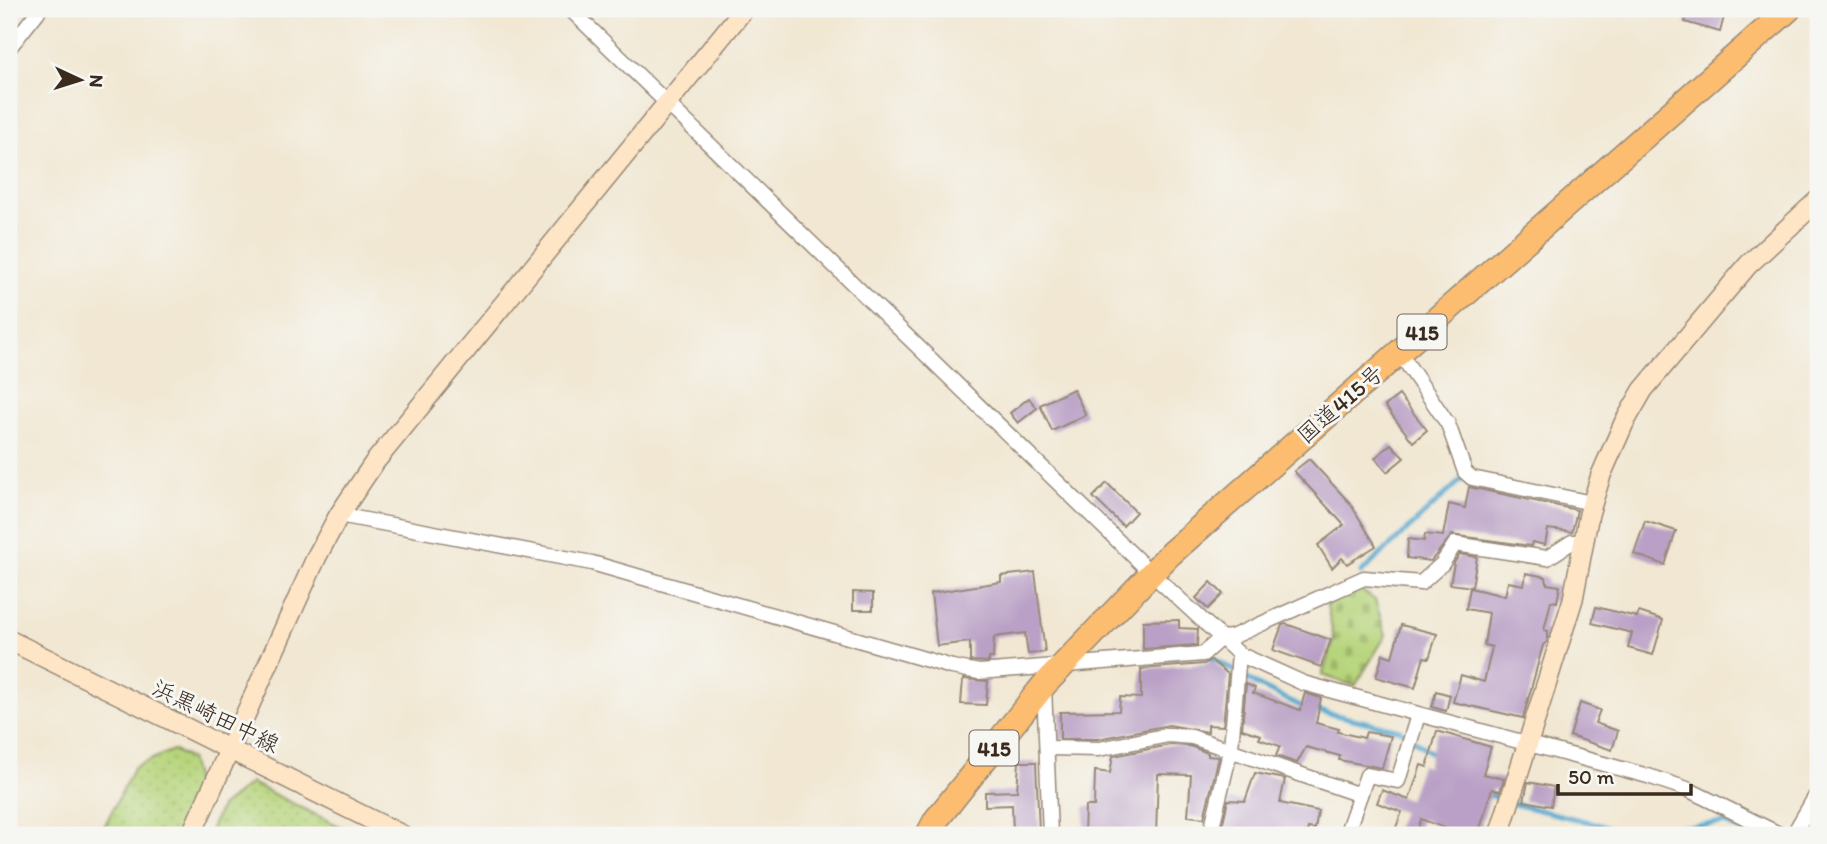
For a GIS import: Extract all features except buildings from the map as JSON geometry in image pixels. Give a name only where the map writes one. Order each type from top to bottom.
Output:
[{"type":"highway","name":"国道415号","points":[[928,835],[936,820],[1044,685],[1151,573],[1788,9]]},
{"type":"street","points":[[9,48],[40,9]]},
{"type":"street","points":[[570,9],[1151,573],[1238,654],[1303,683],[1687,789],[1781,835]]},
{"type":"street","points":[[191,835],[232,750],[317,556],[339,515],[374,463],[744,9]]},
{"type":"street","points":[[1499,835],[1573,599],[1592,503],[1624,423],[1643,390],[1748,265],[1818,200]]},
{"type":"street","points":[[1399,352],[1448,424],[1465,472],[1472,478],[1592,503]]},
{"type":"street","points":[[339,515],[592,563],[953,667],[979,671],[1203,654],[1221,638],[1232,637],[1364,578],[1421,583],[1442,564],[1455,544],[1548,558],[1572,542],[1584,542]]},
{"type":"street","name":"浜黒崎田中線","points":[[9,640],[402,835]]},
{"type":"street","points":[[1210,835],[1231,748],[1238,654]]},
{"type":"street","points":[[1044,685],[1050,835]]},
{"type":"street","points":[[1346,835],[1367,775],[1398,781],[1418,715]]},
{"type":"street","points":[[1048,748],[1099,749],[1169,736],[1192,737],[1231,748],[1360,795]]},
{"type":"street","points":[[1793,835],[1811,818],[1818,792]]},
{"type":"green space","points":[[1354,585],[1375,600],[1386,635],[1355,686],[1322,675],[1334,640],[1326,600]]},
{"type":"green space","points":[[173,750],[190,759],[199,792],[176,835],[100,835],[134,767]]},
{"type":"green space","points":[[251,783],[357,835],[208,835],[221,807]]},
{"type":"waterway","points":[[1361,573],[1462,479]]},
{"type":"waterway","points":[[1098,655],[1112,654]]},
{"type":"waterway","points":[[1206,654],[1261,687],[1305,708]]},
{"type":"waterway","points":[[1314,710],[1400,730],[1437,757]]},
{"type":"waterway","points":[[1485,793],[1505,801]]},
{"type":"waterway","points":[[1514,804],[1597,824],[1620,833],[1724,823],[1751,835]]}]
